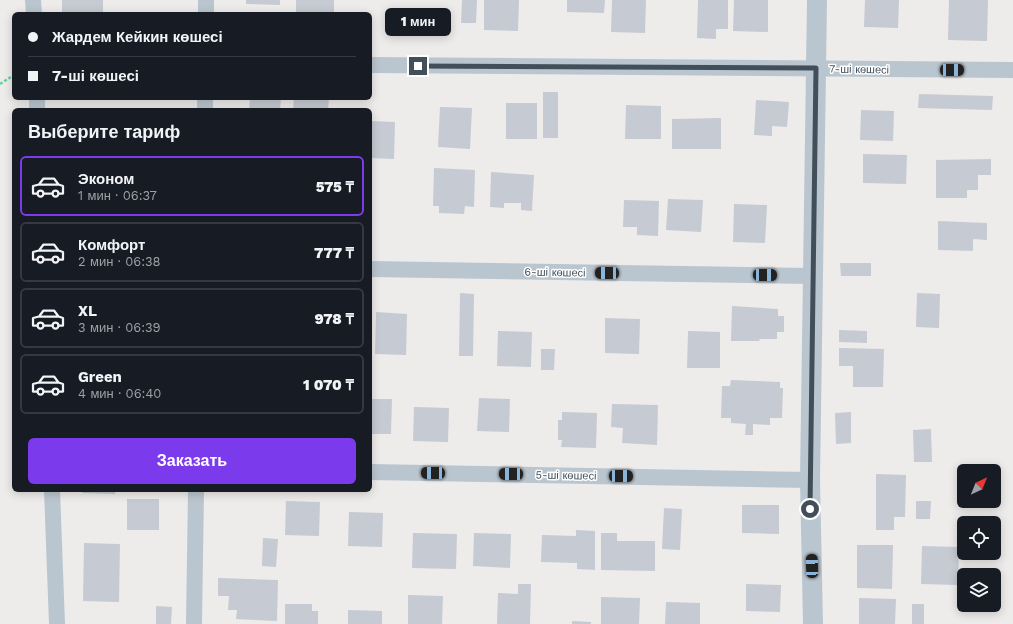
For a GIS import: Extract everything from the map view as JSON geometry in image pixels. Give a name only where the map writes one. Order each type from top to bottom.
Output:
[{"type":"street","points":[[33,0],[34,12]]},
{"type":"street","points":[[206,0],[206,12]]},
{"type":"street","points":[[813,624],[810,480],[817,0]]},
{"type":"street","name":"7-ші көшесі","points":[[372,65],[1013,70]]},
{"type":"street","name":"6-ші көшесі","points":[[372,269],[813,276]]},
{"type":"street","name":"5-ші көшесі","points":[[372,472],[810,480]]},
{"type":"street","points":[[52,492],[57,624]]},
{"type":"street","points":[[194,624],[196,492]]},
{"type":"path","points":[[0,84],[12,76]]},
{"type":"building","points":[[62,0],[103,0],[103,12],[62,12]]},
{"type":"building","points":[[246,0],[280,0],[280,5],[246,4]]},
{"type":"building","points":[[296,0],[334,0],[334,12],[296,12]]},
{"type":"building","points":[[462,0],[477,0],[476,23],[461,23]]},
{"type":"building","points":[[484,0],[519,0],[518,31],[484,30]]},
{"type":"building","points":[[567,0],[605,0],[604,13],[567,12]]},
{"type":"building","points":[[612,0],[646,0],[645,33],[611,32]]},
{"type":"building","points":[[698,0],[728,0],[728,29],[716,29],[716,39],[697,38]]},
{"type":"building","points":[[734,0],[768,0],[768,32],[733,31]]},
{"type":"building","points":[[865,0],[899,0],[898,28],[864,27]]},
{"type":"building","points":[[949,0],[988,0],[987,41],[948,40]]},
{"type":"building","points":[[543,92],[558,92],[558,138],[543,138]]},
{"type":"building","points":[[919,94],[993,96],[992,110],[918,108]]},
{"type":"building","points":[[250,100],[281,100],[280,108],[249,108]]},
{"type":"building","points":[[294,100],[329,100],[328,108],[293,108]]},
{"type":"building","points":[[756,100],[789,102],[787,127],[772,126],[772,136],[754,135]]},
{"type":"building","points":[[506,103],[537,103],[537,139],[506,139]]},
{"type":"building","points":[[626,105],[661,106],[661,139],[625,139]]},
{"type":"building","points":[[440,107],[472,108],[470,149],[438,147]]},
{"type":"building","points":[[861,110],[894,111],[893,141],[860,140]]},
{"type":"building","points":[[721,118],[721,149],[672,149],[672,119]]},
{"type":"building","points":[[372,121],[395,122],[394,159],[372,158]]},
{"type":"building","points":[[863,154],[907,155],[906,184],[863,183]]},
{"type":"building","points":[[991,159],[991,175],[978,175],[978,190],[967,190],[967,198],[936,198],[936,160]]},
{"type":"building","points":[[434,168],[475,170],[474,207],[465,206],[464,214],[439,213],[439,206],[433,206]]},
{"type":"building","points":[[491,172],[534,175],[532,211],[521,210],[521,203],[504,203],[504,208],[490,207]]},
{"type":"building","points":[[668,199],[703,200],[701,232],[666,230]]},
{"type":"building","points":[[624,200],[659,201],[658,236],[637,235],[637,227],[623,227]]},
{"type":"building","points":[[734,204],[767,205],[765,243],[733,242]]},
{"type":"building","points":[[938,221],[987,223],[987,240],[973,239],[973,251],[938,250]]},
{"type":"building","points":[[840,263],[871,263],[871,276],[841,276]]},
{"type":"building","points":[[460,293],[474,294],[473,356],[459,356]]},
{"type":"building","points":[[917,293],[940,294],[939,328],[916,327]]},
{"type":"building","points":[[732,306],[778,309],[778,316],[784,316],[784,332],[777,332],[777,339],[759,339],[760,341],[731,341]]},
{"type":"building","points":[[376,312],[407,314],[406,355],[375,354]]},
{"type":"building","points":[[605,318],[640,319],[639,354],[605,353]]},
{"type":"building","points":[[839,330],[867,331],[867,343],[839,342]]},
{"type":"building","points":[[498,331],[532,332],[531,367],[497,366]]},
{"type":"building","points":[[688,331],[720,332],[720,368],[687,368]]},
{"type":"building","points":[[839,348],[884,349],[883,387],[853,387],[853,366],[839,366]]},
{"type":"building","points":[[541,349],[555,349],[554,370],[541,370]]},
{"type":"building","points":[[731,380],[780,382],[780,388],[783,388],[782,418],[770,418],[770,425],[753,424],[753,435],[745,435],[746,424],[731,423],[731,418],[721,418],[722,386],[730,386]]},
{"type":"building","points":[[479,398],[510,399],[509,432],[477,431]]},
{"type":"building","points":[[372,399],[392,399],[391,434],[372,434]]},
{"type":"building","points":[[612,404],[658,405],[657,445],[622,443],[623,428],[611,427]]},
{"type":"building","points":[[414,407],[449,408],[448,442],[413,441]]},
{"type":"building","points":[[562,412],[597,413],[596,448],[561,447],[562,440],[558,440],[558,420],[562,420]]},
{"type":"building","points":[[851,412],[851,443],[836,444],[835,413]]},
{"type":"building","points":[[931,429],[932,462],[914,462],[913,430]]},
{"type":"building","points":[[876,474],[906,475],[905,517],[894,517],[894,530],[876,530]]},
{"type":"building","points":[[115,492],[115,494],[82,493]]},
{"type":"building","points":[[127,499],[159,499],[159,530],[127,530]]},
{"type":"building","points":[[286,501],[320,502],[319,536],[285,535]]},
{"type":"building","points":[[916,501],[931,501],[930,519],[916,519]]},
{"type":"building","points":[[742,505],[779,505],[779,534],[742,533]]},
{"type":"building","points":[[664,508],[682,509],[680,550],[662,549]]},
{"type":"building","points":[[349,512],[383,513],[382,547],[348,546]]},
{"type":"building","points":[[576,530],[595,531],[595,570],[577,569],[577,563],[541,562],[542,535],[576,536]]},
{"type":"building","points":[[413,533],[457,534],[456,569],[412,568]]},
{"type":"building","points":[[474,533],[511,534],[510,568],[473,566]]},
{"type":"building","points":[[601,533],[617,533],[617,541],[655,541],[655,571],[601,570]]},
{"type":"building","points":[[263,538],[278,539],[276,567],[262,566]]},
{"type":"building","points":[[84,543],[120,544],[119,602],[83,601]]},
{"type":"building","points":[[857,545],[893,545],[892,589],[857,588]]},
{"type":"building","points":[[922,546],[957,547],[957,560],[959,560],[957,585],[921,584]]},
{"type":"building","points":[[218,578],[278,580],[277,621],[236,619],[237,610],[228,610],[229,596],[218,596]]},
{"type":"building","points":[[518,584],[531,584],[530,624],[497,624],[498,593],[518,594]]},
{"type":"building","points":[[746,584],[781,585],[780,612],[746,611]]},
{"type":"building","points":[[408,595],[443,596],[442,624],[408,624]]},
{"type":"building","points":[[601,597],[640,598],[639,624],[601,624]]},
{"type":"building","points":[[859,598],[896,599],[895,624],[859,624]]},
{"type":"building","points":[[666,602],[700,603],[700,624],[665,624]]},
{"type":"building","points":[[285,604],[312,604],[312,611],[318,611],[318,624],[285,624]]},
{"type":"building","points":[[912,604],[924,604],[924,624],[912,624]]},
{"type":"building","points":[[156,606],[172,607],[171,624],[156,624]]},
{"type":"building","points":[[348,610],[382,611],[382,624],[348,624]]},
{"type":"building","points":[[572,621],[591,622],[591,624],[572,624]]},
{"type":"route","points":[[418,66],[816,68],[810,509]]}]
